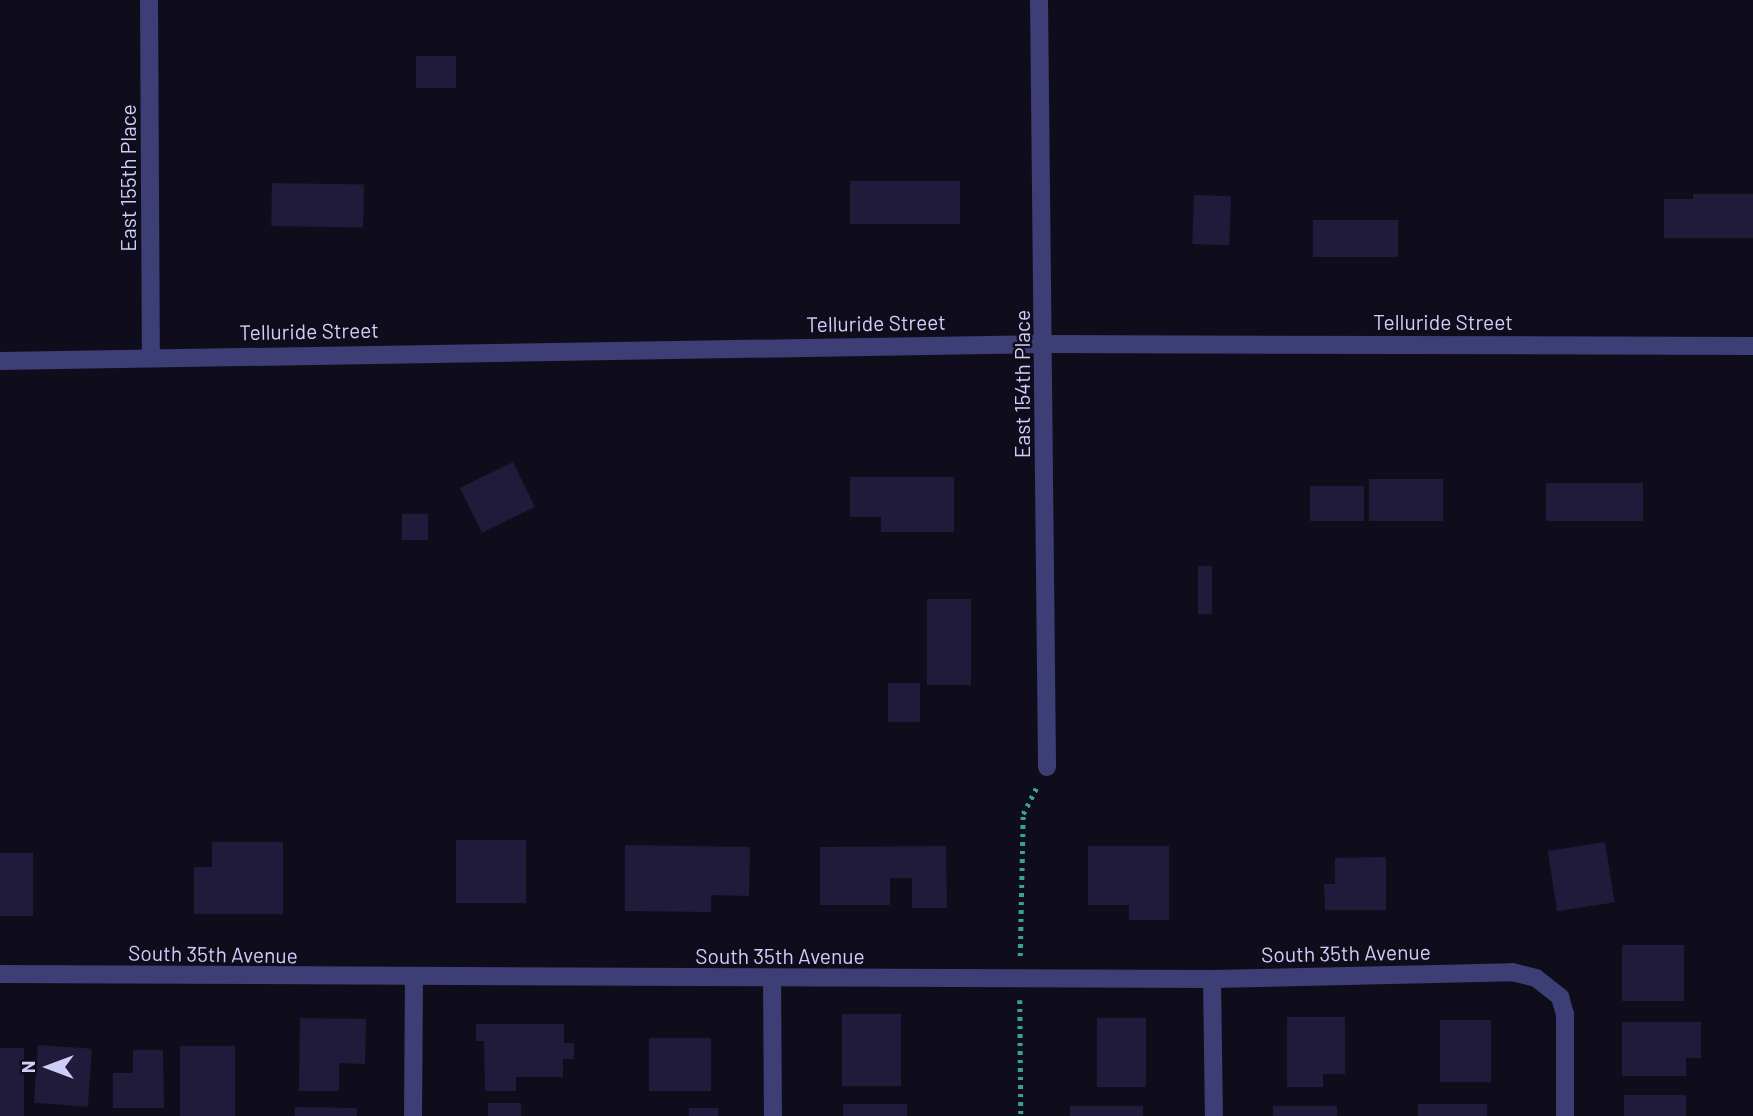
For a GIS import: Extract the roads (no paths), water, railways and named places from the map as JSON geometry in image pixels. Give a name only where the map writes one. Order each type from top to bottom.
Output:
[{"type":"street","name":"East 155th Place","points":[[149,0],[151,356]]},
{"type":"street","name":"East 154th Place","points":[[1039,0],[1045,344],[1047,767]]},
{"type":"street","name":"Telluride Street","points":[[0,361],[151,356],[1045,344],[1753,346]]},
{"type":"street","name":"South 35th Avenue","points":[[0,974],[414,979],[1212,979],[1512,972],[1536,978],[1554,991],[1565,1014],[1565,1116]]},
{"type":"street","points":[[413,1116],[414,979]]},
{"type":"street","points":[[772,979],[773,1116]]},
{"type":"street","points":[[1212,979],[1214,1116]]}]
